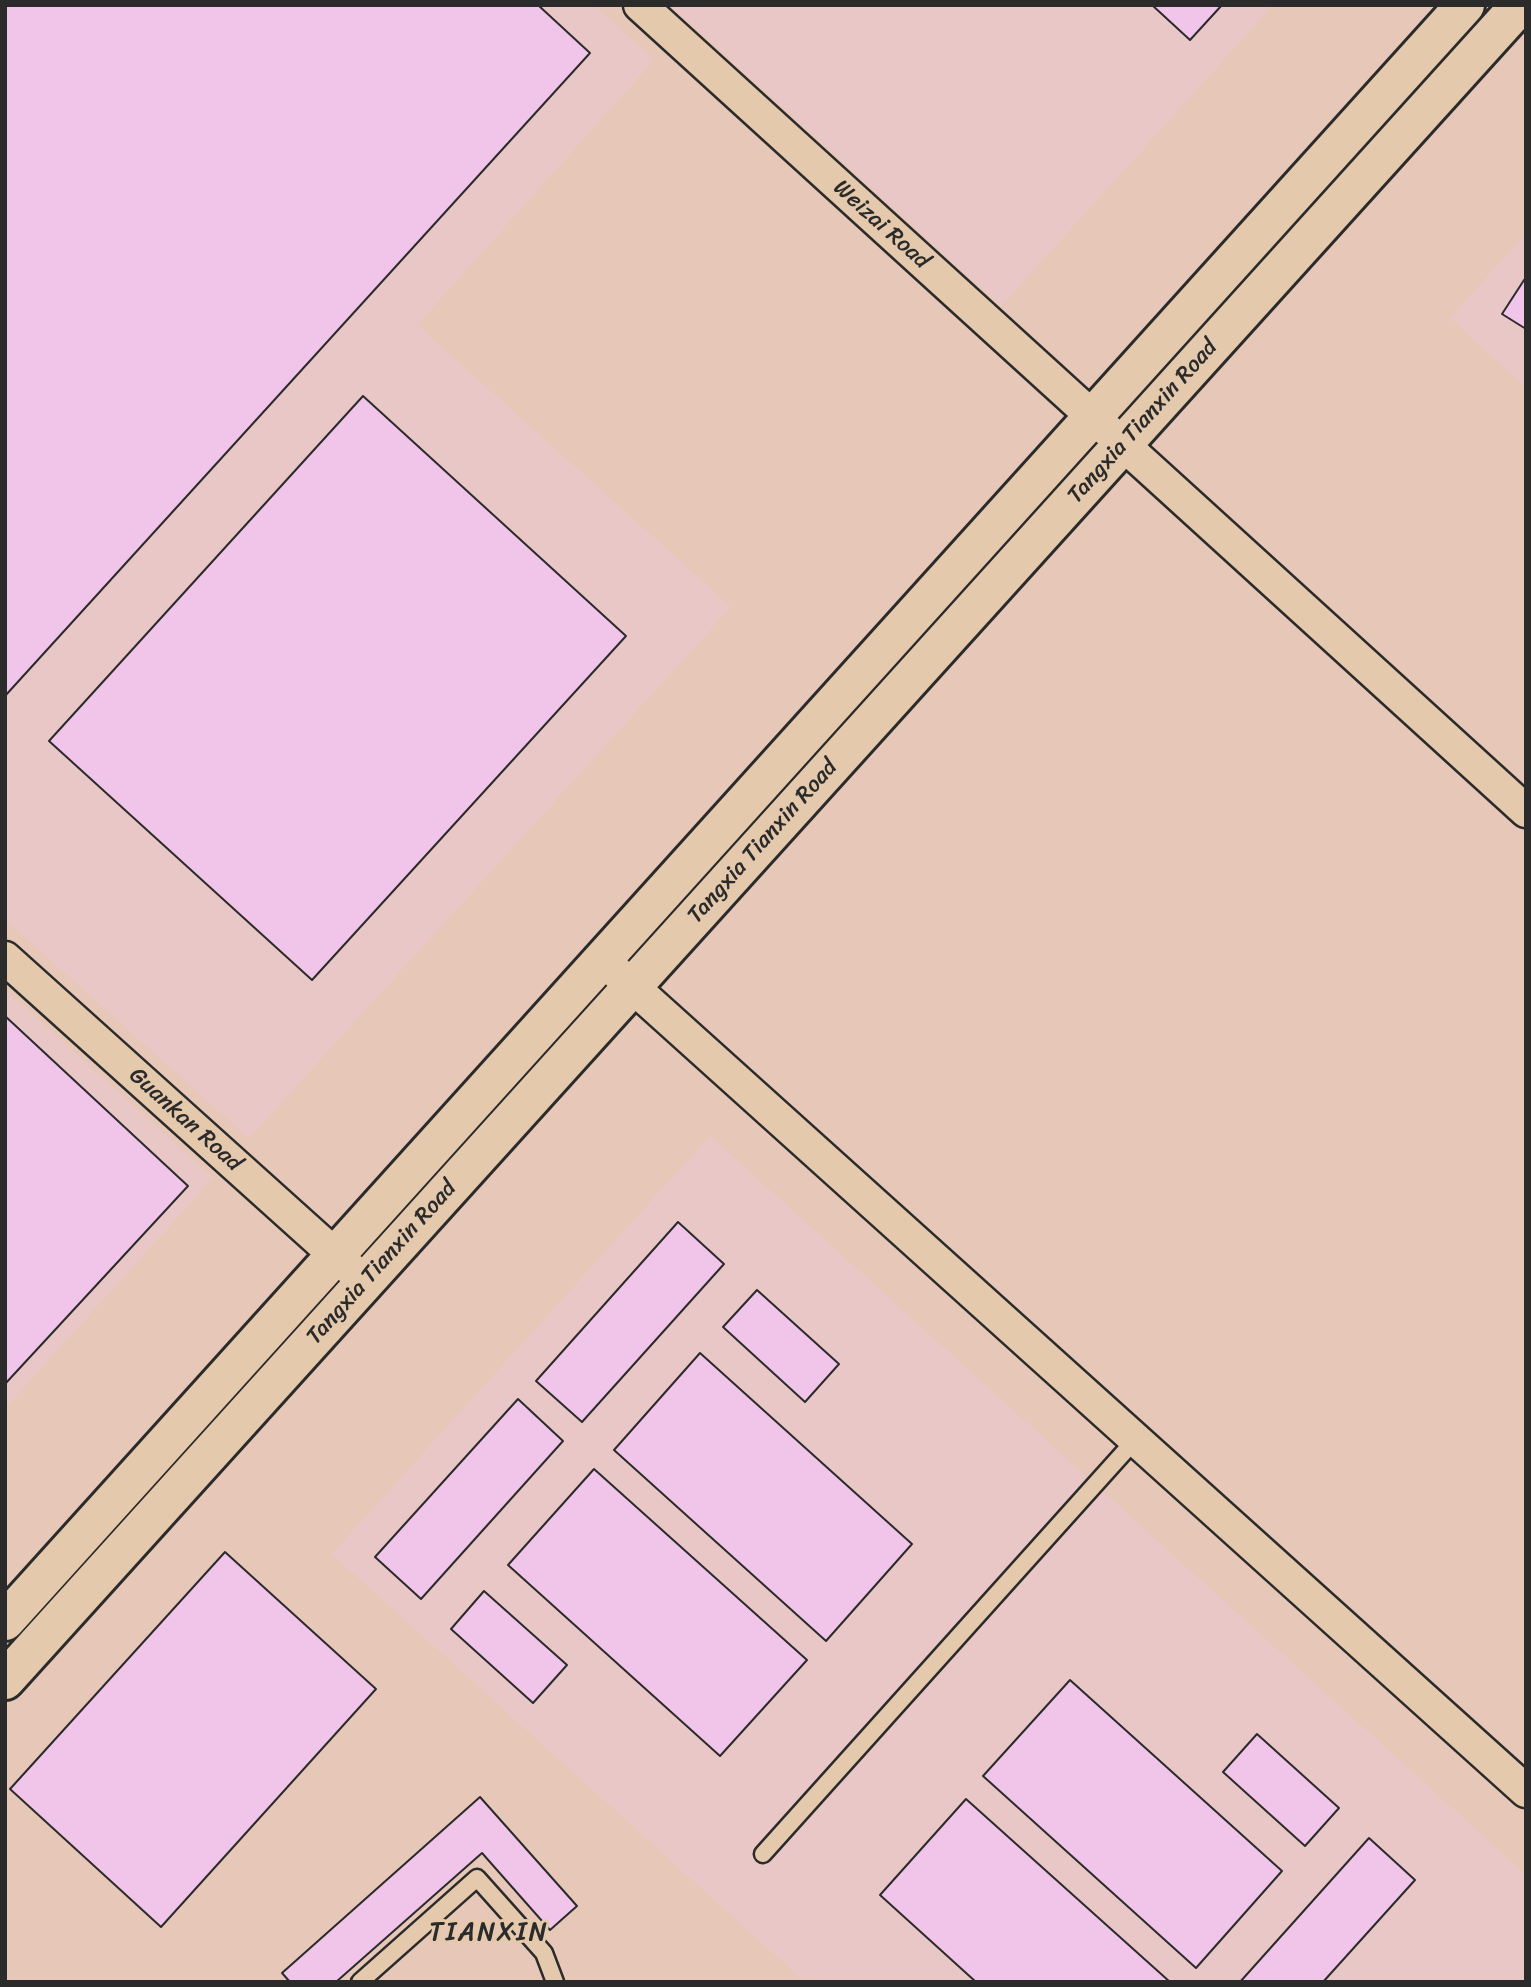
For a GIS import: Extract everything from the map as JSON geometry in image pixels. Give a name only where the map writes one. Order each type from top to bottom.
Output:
[{"type":"main road","name":"Tangxia Tianxin Road","points":[[10,1607],[335,1255],[1465,5]]},
{"type":"main road","name":"Tangxia Tianxin Road","points":[[5,1680],[1520,5]]},
{"type":"street","name":"Weizai Road","points":[[640,5],[1526,811]]},
{"type":"street","name":"Guankan Road","points":[[5,958],[365,1282]]},
{"type":"street","points":[[602,960],[1526,1791]]},
{"type":"street","points":[[10,1607],[48,1632]]},
{"type":"lane","points":[[763,1854],[1135,1440]]},
{"type":"lane","points":[[360,1982],[477,1878],[544,1953],[555,1982]]},
{"type":"shaded area","points":[[5,5],[594,5],[654,60],[417,325],[731,607],[249,1138],[5,919]]},
{"type":"shaded area","points":[[671,5],[1273,5],[1001,306]]},
{"type":"shaded area","points":[[1526,234],[1526,387],[1450,318]]},
{"type":"shaded area","points":[[5,990],[213,1178],[5,1408]]},
{"type":"shaded area","points":[[710,1136],[1526,1875],[1526,1982],[805,1982],[332,1554]]},
{"type":"building","points":[[5,5],[538,5],[590,53],[5,696]]},
{"type":"building","points":[[1152,5],[1222,5],[1190,40]]},
{"type":"building","points":[[1526,277],[1526,329],[1502,314]]},
{"type":"building","points":[[363,396],[626,636],[312,980],[49,741]]},
{"type":"building","points":[[5,1016],[188,1186],[5,1384]]},
{"type":"building","points":[[678,1222],[724,1264],[582,1422],[536,1381]]},
{"type":"building","points":[[757,1290],[839,1364],[805,1402],[723,1327]]},
{"type":"building","points":[[700,1353],[912,1544],[826,1641],[614,1450]]},
{"type":"building","points":[[518,1399],[563,1441],[421,1599],[375,1557]]},
{"type":"building","points":[[594,1469],[807,1660],[720,1756],[508,1565]]},
{"type":"building","points":[[225,1552],[376,1689],[161,1927],[10,1789]]},
{"type":"building","points":[[484,1591],[567,1665],[533,1703],[451,1629]]},
{"type":"building","points":[[1070,1680],[1282,1871],[1196,1968],[983,1776]]},
{"type":"building","points":[[1257,1734],[1339,1808],[1305,1846],[1223,1772]]},
{"type":"building","points":[[480,1797],[577,1906],[550,1930],[482,1853],[336,1982],[290,1982],[282,1973]]},
{"type":"building","points":[[966,1799],[1170,1982],[976,1982],[880,1895]]},
{"type":"building","points":[[1369,1838],[1415,1880],[1323,1982],[1240,1982]]},
{"type":"district","name":"TIANXIN","points":[[489,1933]]}]
